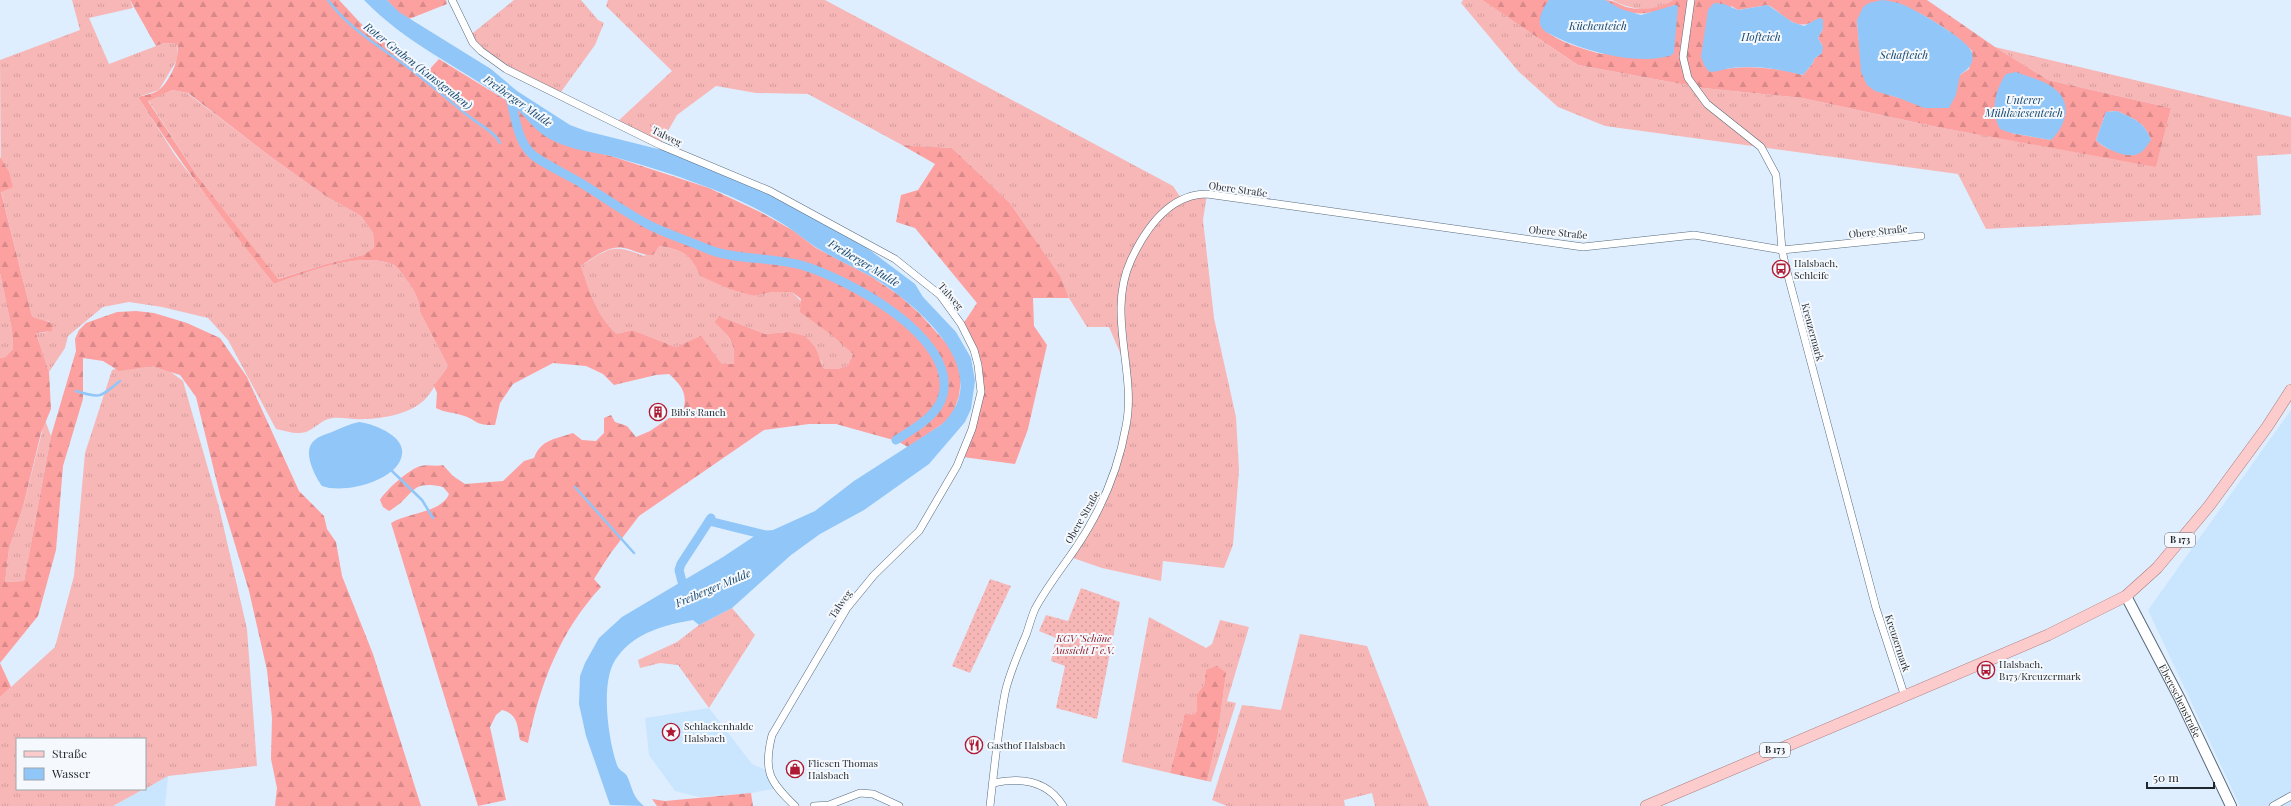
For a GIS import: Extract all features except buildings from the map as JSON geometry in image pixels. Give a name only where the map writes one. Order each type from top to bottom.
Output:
[{"type":"main road","name":"B 173","points":[[1646,806],[1904,694],[2048,635],[2126,596],[2158,568],[2209,506],[2267,427],[2291,390]]},
{"type":"street","name":"Talweg","points":[[452,0],[473,43],[481,51],[506,69],[660,145],[770,191],[895,259],[940,295],[961,324],[974,350],[978,365],[981,392],[972,429],[956,466],[919,531],[874,575],[847,608],[772,735],[766,758],[767,766],[777,788],[795,806]]},
{"type":"street","name":"Kreuzermark","points":[[1691,0],[1683,57],[1688,78],[1707,104],[1761,147],[1776,175],[1782,250],[1876,608],[1904,694]]},
{"type":"street","name":"Obere Straße","points":[[990,806],[1005,692],[1036,609],[1104,501],[1121,451],[1127,424],[1128,402],[1121,328],[1122,294],[1125,276],[1144,238],[1157,219],[1177,200],[1190,196],[1207,194],[1583,247],[1694,235],[1782,250],[1921,236]]},
{"type":"street","name":"Ebereschenstraße","points":[[2126,596],[2180,699],[2231,806]]},
{"type":"street","points":[[993,783],[1009,779],[1024,780],[1043,786],[1056,795],[1063,806]]},
{"type":"street","points":[[814,806],[829,805],[860,793],[873,794],[899,806]]},
{"type":"street","points":[[2273,806],[2291,796]]},
{"type":"shaded area","points":[[2291,410],[2291,806],[2240,806],[2148,610]]},
{"type":"shaded area","points":[[709,708],[752,764],[770,772],[777,788],[751,793],[699,797],[675,791],[649,755],[645,718]]},
{"type":"shaded area","points":[[168,776],[165,806],[113,806],[143,790],[146,790],[146,788]]},
{"type":"green space","points":[[72,0],[130,0],[133,8],[89,18],[109,64],[164,43],[177,44],[178,58],[159,90],[138,97],[175,155],[274,284],[317,269],[350,262],[366,260],[381,261],[394,265],[398,268],[414,292],[418,300],[420,312],[448,366],[430,393],[421,403],[407,411],[380,418],[329,419],[302,433],[276,429],[228,340],[208,318],[162,307],[129,302],[103,307],[68,336],[65,348],[49,372],[36,333],[48,332],[49,321],[38,320],[32,316],[1,191],[0,60],[80,30]]},
{"type":"green space","points":[[130,0],[339,0],[366,29],[426,73],[439,59],[509,102],[556,142],[611,156],[709,188],[760,212],[794,231],[816,248],[872,277],[900,296],[920,314],[948,345],[957,361],[961,379],[959,396],[952,416],[908,447],[897,441],[836,424],[809,424],[764,430],[639,516],[610,554],[594,579],[601,587],[574,622],[563,640],[546,679],[528,743],[520,740],[516,721],[511,714],[502,710],[496,715],[490,727],[506,800],[478,806],[391,523],[398,519],[432,509],[445,500],[449,494],[443,487],[423,485],[417,487],[397,506],[389,511],[383,507],[380,500],[392,486],[405,475],[423,465],[443,465],[453,476],[465,484],[503,481],[524,461],[534,458],[545,443],[573,433],[582,440],[596,441],[604,433],[604,418],[611,415],[615,422],[627,426],[636,437],[650,431],[684,408],[684,393],[677,382],[669,374],[656,375],[614,385],[603,374],[586,366],[553,363],[513,384],[500,403],[495,425],[479,423],[458,414],[442,411],[436,408],[437,393],[434,386],[448,366],[420,312],[418,300],[414,292],[400,270],[394,265],[381,261],[366,260],[317,269],[274,284],[204,192],[138,97],[159,90],[167,81],[174,68],[178,49],[177,44],[164,43],[156,46]],"holes":[[[172,90],[188,93],[271,157],[327,197],[361,216],[373,233],[374,248],[363,255],[326,264],[278,279],[198,177],[148,101]],[[659,246],[674,249],[685,254],[693,263],[700,276],[730,289],[754,296],[773,292],[792,292],[801,299],[800,312],[832,335],[853,354],[848,365],[838,369],[824,369],[815,347],[805,336],[788,332],[765,334],[719,316],[714,322],[728,336],[732,344],[734,350],[734,364],[722,364],[701,336],[676,347],[632,330],[617,334],[604,319],[594,303],[581,266],[606,250],[612,248],[627,249],[653,255]]]},
{"type":"green space","points":[[387,0],[446,0],[447,4],[409,19],[398,12]]},
{"type":"green space","points":[[514,0],[581,0],[598,20],[604,23],[595,45],[558,96],[506,69],[469,36]]},
{"type":"green space","points":[[608,0],[825,0],[1173,186],[1181,198],[1207,194],[1203,220],[1214,318],[1236,417],[1239,470],[1233,545],[1224,568],[1163,561],[1161,581],[1102,568],[1070,557],[1111,486],[1128,412],[1124,362],[1109,327],[1087,327],[1069,298],[1059,275],[1010,203],[952,148],[902,145],[808,94],[756,93],[716,86],[677,115],[660,145],[617,122],[672,71],[606,6]]},
{"type":"green space","points":[[1463,0],[1482,0],[1578,65],[1703,88],[1802,98],[1937,127],[2156,166],[2171,108],[2048,80],[1995,47],[2291,117],[2291,154],[2257,156],[2261,215],[1986,229],[1958,174],[1605,126],[1558,107],[1519,72],[1461,3]]},
{"type":"green space","points":[[1482,0],[1549,0],[1540,24],[1544,29],[1558,39],[1602,54],[1675,5],[1647,13],[1639,13],[1623,10],[1605,0],[1613,1],[1626,7],[1644,9],[1656,7],[1673,0],[1927,0],[1995,47],[2048,80],[2171,108],[2156,167],[1937,127],[1802,98],[1703,88],[1578,65]],"holes":[[[1893,2],[1914,10],[1936,22],[1956,36],[1972,51],[1969,69],[1960,75],[1899,98],[1875,90],[1861,65],[1857,20]],[[1768,5],[1793,22],[1804,25],[1810,23],[1823,29],[1818,38],[1822,45],[1822,53],[1814,59],[1813,63],[1803,75],[1764,68],[1744,67],[1724,69],[1731,6],[1738,10]],[[2006,74],[2051,140],[2011,133]],[[2117,111],[2138,121],[2145,129],[2151,140],[2123,150],[2110,149],[2103,146],[2096,140],[2106,112]]]},
{"type":"green space","points":[[1612,0],[1673,0],[1658,7],[1642,9],[1627,6]]},
{"type":"green space","points":[[172,90],[187,93],[271,157],[327,197],[361,216],[373,233],[374,249],[363,255],[326,264],[277,279],[198,177],[148,100]]},
{"type":"green space","points":[[902,145],[952,148],[1010,203],[1060,276],[1069,298],[1033,298],[1034,326],[1047,345],[1028,429],[1015,464],[963,457],[977,414],[980,377],[961,324],[965,321],[977,303],[915,228],[896,222],[901,195],[918,190],[935,164]]},
{"type":"green space","points":[[0,157],[9,172],[13,187],[1,192],[32,316],[52,324],[52,331],[36,333],[49,372],[51,409],[41,433],[23,507],[9,549],[5,582],[24,581],[51,436],[76,351],[75,339],[79,330],[86,323],[117,312],[136,311],[154,313],[187,323],[220,338],[247,377],[299,491],[324,516],[327,529],[336,542],[342,576],[373,654],[421,806],[275,806],[277,788],[271,759],[272,718],[267,670],[249,591],[220,495],[196,397],[180,375],[152,366],[119,371],[103,361],[83,358],[83,399],[63,466],[56,550],[38,616],[0,663],[0,358],[5,357],[13,349],[12,330],[0,273]]},
{"type":"green space","points":[[659,246],[674,249],[685,254],[693,263],[700,276],[754,296],[773,292],[792,292],[853,354],[848,365],[838,369],[824,369],[821,360],[788,332],[765,334],[719,316],[714,322],[730,340],[734,350],[734,364],[722,364],[701,337],[676,347],[632,330],[617,334],[604,319],[594,303],[581,266],[605,251],[611,249],[625,250],[644,256]]},
{"type":"green space","points":[[0,273],[12,330],[13,349],[5,357],[0,358]]},
{"type":"green space","points":[[153,359],[183,381],[219,507],[247,629],[257,766],[168,776],[146,788],[146,738],[16,738],[16,790],[142,790],[113,806],[0,806],[0,697],[55,647],[74,576],[85,453],[112,370]]},
{"type":"green space","points":[[45,420],[51,436],[24,581],[5,582],[9,549],[23,507]]},
{"type":"green space","points":[[990,579],[1011,586],[970,673],[952,666]]},
{"type":"green space","name":"KGV \"Schöne Aussicht I\" e.V.","points":[[1081,588],[1120,602],[1097,719],[1056,708],[1065,666],[1051,661],[1056,638],[1039,631],[1046,615],[1068,621]]},
{"type":"green space","points":[[732,608],[755,635],[709,708],[678,665],[660,663],[640,668],[638,660],[677,642],[699,625]]},
{"type":"green space","points":[[1149,617],[1206,648],[1212,644],[1220,620],[1249,627],[1227,701],[1236,703],[1211,782],[1207,781],[1218,734],[1226,673],[1206,670],[1204,685],[1197,694],[1198,711],[1194,715],[1185,713],[1170,773],[1122,762]]},
{"type":"green space","points":[[1300,634],[1367,646],[1429,806],[1375,806],[1372,793],[1344,800],[1345,806],[1227,806],[1212,800],[1242,705],[1281,710]]},
{"type":"green space","points":[[0,663],[11,687],[0,697]]},
{"type":"green space","points":[[1217,666],[1226,673],[1218,734],[1207,781],[1170,773],[1185,713],[1194,715],[1197,711],[1197,694],[1204,685],[1206,670]]},
{"type":"green space","points":[[751,793],[753,806],[657,806],[652,799],[665,801]]},
{"type":"water","name":"Freiberger Mulde","points":[[364,0],[387,0],[399,12],[491,69],[517,91],[570,125],[586,131],[666,151],[768,193],[863,245],[915,284],[923,297],[956,332],[971,358],[975,381],[971,409],[965,422],[929,464],[864,510],[820,534],[791,555],[732,608],[699,625],[693,620],[672,624],[642,635],[625,648],[618,656],[612,666],[609,679],[607,693],[608,725],[618,767],[627,776],[635,796],[644,806],[610,805],[586,736],[579,704],[580,676],[585,663],[599,638],[622,617],[723,557],[762,531],[773,530],[815,511],[854,481],[941,425],[956,405],[961,384],[956,362],[945,342],[929,322],[910,304],[872,277],[817,248],[783,224],[759,210],[733,198],[663,171],[611,156],[575,149],[546,137],[514,106],[415,42],[380,15]]},
{"type":"water","name":"Küchenteich","points":[[1549,0],[1605,0],[1621,9],[1641,15],[1675,5],[1678,6],[1674,52],[1672,55],[1659,58],[1630,58],[1598,52],[1570,43],[1547,33],[1540,25],[1541,13]]},
{"type":"water","name":"Schafteich","points":[[1882,0],[1891,1],[1906,6],[1921,14],[1943,27],[1969,47],[1973,57],[1968,69],[1960,75],[1956,95],[1949,108],[1924,108],[1899,98],[1875,91],[1867,85],[1861,72],[1857,20],[1863,7],[1869,3]]},
{"type":"water","name":"Hofteich","points":[[1714,3],[1724,4],[1738,10],[1768,5],[1792,22],[1804,26],[1819,18],[1823,19],[1823,29],[1818,38],[1823,47],[1822,53],[1814,59],[1813,63],[1803,75],[1758,67],[1731,68],[1710,72],[1705,67],[1701,57],[1708,10]]},
{"type":"water","name":"Unterer Mühlwiesenteich","points":[[2016,72],[2047,84],[2056,90],[2061,96],[2066,109],[2065,115],[2060,129],[2051,140],[2011,133],[2000,129],[1995,115],[1995,101],[1999,87],[2006,74]]},
{"type":"water","points":[[2117,111],[2138,121],[2148,134],[2151,140],[2140,153],[2135,155],[2125,155],[2108,149],[2096,140],[2106,112]]},
{"type":"water","points":[[359,422],[382,429],[397,439],[401,445],[402,453],[400,461],[387,475],[365,484],[342,488],[322,486],[313,470],[309,456],[311,444],[321,436]]},
{"type":"waterway","name":"Roter Graben (Kunstgraben)","points":[[328,0],[355,29],[432,86],[495,136],[500,143]]},
{"type":"waterway","name":"Freiberger Mulde","points":[[509,95],[520,136],[523,143],[534,156],[581,183],[633,216],[651,226],[720,253],[790,262],[821,272],[844,282],[869,296],[894,313],[916,331],[933,352],[943,373],[943,395],[936,409],[924,422],[896,440]]},
{"type":"waterway","points":[[76,391],[96,396],[104,393],[120,381]]},
{"type":"waterway","points":[[392,471],[422,500],[433,518]]},
{"type":"waterway","points":[[575,487],[634,553]]},
{"type":"waterway","name":"Freiberger Mulde","points":[[685,593],[679,570],[681,564],[711,518]]},
{"type":"waterway","points":[[709,521],[770,536]]},
{"type":"place","name":"Halsbach, Schleife","points":[[1781,269]]},
{"type":"place","name":"Bibi's Ranch","points":[[658,412]]},
{"type":"place","name":"Halsbach, B173/Kreuzermark","points":[[1986,670]]},
{"type":"place","name":"Schlackenhalde Halsbach","points":[[671,732]]},
{"type":"place","name":"Gasthof Halsbach","points":[[974,745]]},
{"type":"place","name":"Fliesen Thomas Halsbach","points":[[795,769]]}]
